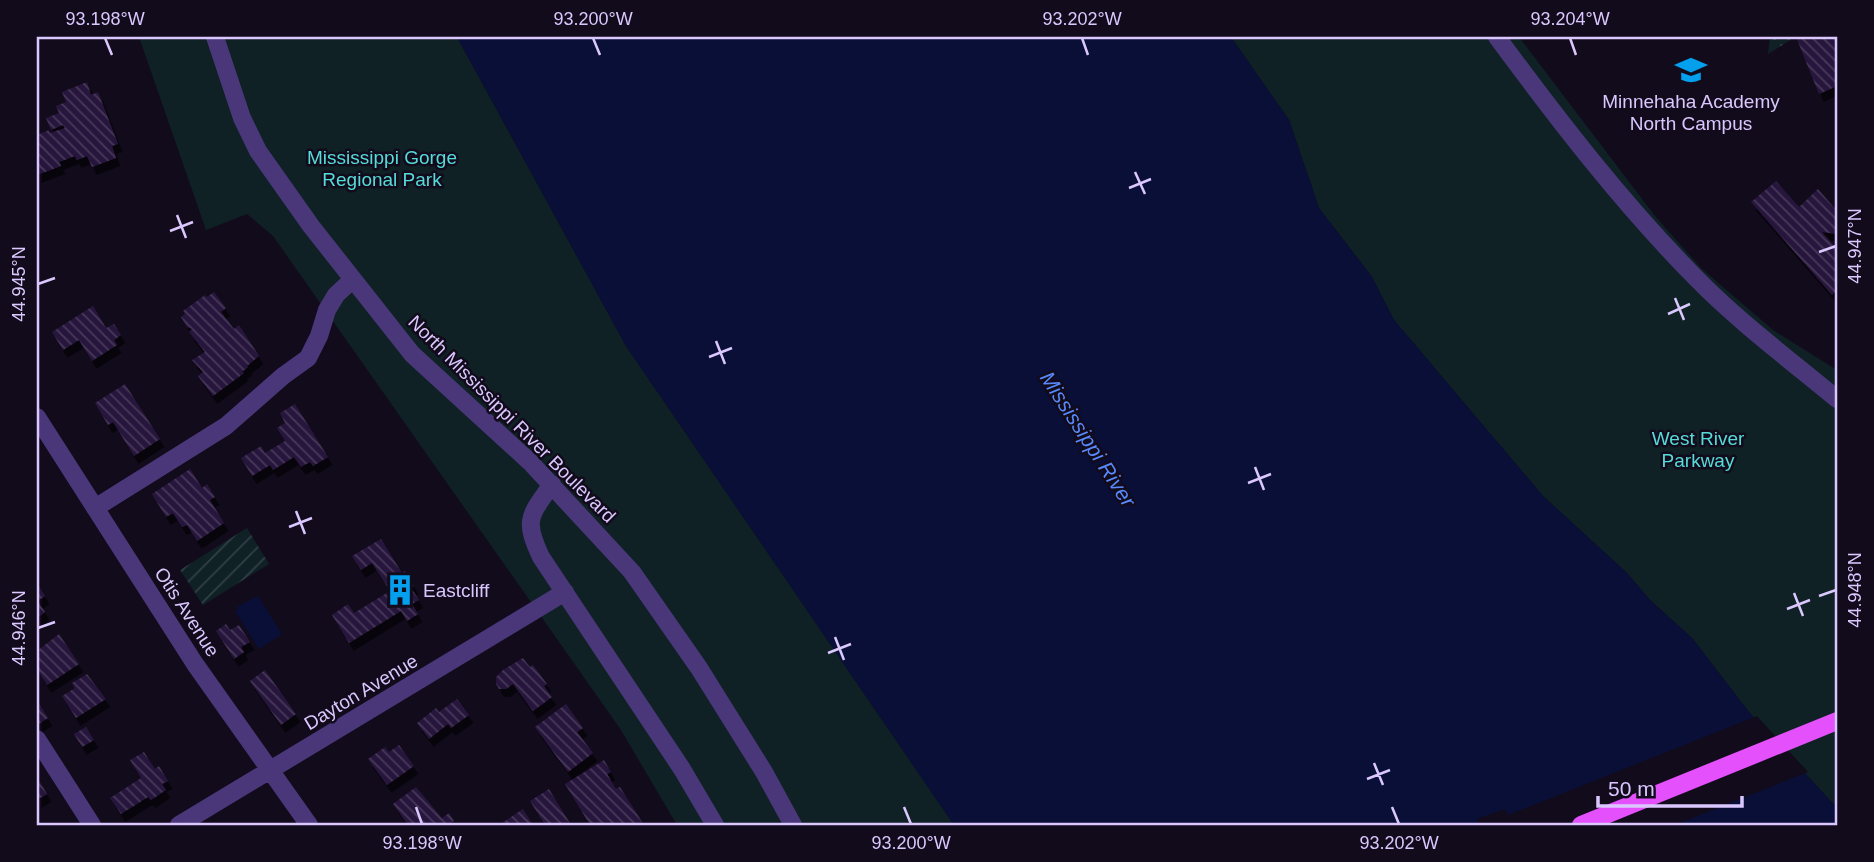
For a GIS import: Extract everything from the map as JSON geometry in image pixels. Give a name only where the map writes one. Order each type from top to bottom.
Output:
[{"type":"main road","points":[[1581,825],[1837,721]]},
{"type":"street","name":"North Mississippi River Boulevard","points":[[215,37],[242,118],[258,151],[352,280],[412,354],[552,484],[632,572],[699,668],[764,772],[793,825]]},
{"type":"street","points":[[1497,37],[1595,166],[1644,224],[1699,281],[1837,399]]},
{"type":"street","points":[[95,508],[226,425],[308,358],[331,302],[352,280]]},
{"type":"street","name":"Otis Avenue","points":[[37,417],[195,664],[309,825]]},
{"type":"street","points":[[552,484],[533,512],[530,534],[541,557],[675,758],[715,825]]},
{"type":"street","name":"Dayton Avenue","points":[[179,825],[565,592]]},
{"type":"street","points":[[37,739],[92,825]]},
{"type":"green space","name":"Mississippi Gorge Regional Park","points":[[139,37],[457,37],[626,346],[954,825],[677,825],[621,730],[273,236],[247,214],[206,230]]},
{"type":"green space","name":"West River Parkway","points":[[1231,37],[1519,37],[1655,216],[1701,268],[1773,330],[1837,370],[1837,808],[1749,712],[1692,638],[1650,600],[1627,573],[1543,496],[1394,320],[1372,277],[1319,208],[1289,120]]},
{"type":"green space","points":[[1770,37],[1795,37],[1768,54]]},
{"type":"green space","points":[[247,528],[269,564],[203,605],[180,570]]},
{"type":"water","name":"Mississippi River","points":[[457,37],[1231,37],[1289,120],[1319,208],[1372,277],[1394,320],[1543,496],[1627,573],[1650,600],[1692,638],[1749,712],[1837,808],[1837,825],[954,825],[626,346]]},
{"type":"water","points":[[258,596],[282,634],[259,649],[235,611],[237,607]]},
{"type":"pier","points":[[1757,716],[1808,772],[1675,825],[1479,825],[1477,819],[1505,809],[1508,815]]},
{"type":"building","points":[[1796,37],[1837,37],[1837,86],[1819,94]]},
{"type":"building","points":[[87,82],[91,95],[98,92],[118,144],[112,146],[116,158],[92,167],[87,156],[77,160],[75,156],[59,162],[61,166],[37,175],[37,135],[65,128],[63,125],[51,130],[46,118],[59,113],[56,106],[66,102],[62,92]]},
{"type":"building","points":[[1776,181],[1799,207],[1818,189],[1837,211],[1837,220],[1834,223],[1837,223],[1837,234],[1822,232],[1837,249],[1837,290],[1832,295],[1751,202]]},
{"type":"building","points":[[214,292],[226,308],[221,312],[234,329],[239,325],[259,356],[247,366],[242,372],[244,373],[213,396],[198,376],[203,372],[192,360],[205,352],[189,332],[192,329],[187,327],[181,317],[185,314],[183,311],[205,295],[207,297]]},
{"type":"building","points":[[93,306],[106,328],[114,324],[121,335],[114,340],[117,345],[92,361],[79,340],[63,350],[52,332]]},
{"type":"building","points":[[125,384],[160,439],[134,456],[113,422],[108,425],[95,403]]},
{"type":"building","points":[[295,404],[328,457],[313,466],[310,462],[301,467],[294,457],[273,470],[270,465],[252,476],[241,458],[261,446],[265,453],[285,441],[277,428],[285,423],[280,413]]},
{"type":"building","points":[[190,469],[202,488],[207,484],[215,497],[210,500],[224,523],[197,541],[187,525],[182,527],[173,513],[166,517],[152,494]]},
{"type":"building","name":"Eastcliff","points":[[381,539],[402,573],[405,571],[414,586],[411,588],[419,600],[412,604],[418,614],[407,621],[401,611],[349,643],[332,615],[348,604],[354,613],[390,591],[372,563],[361,570],[352,556]]},
{"type":"building","points":[[37,583],[45,596],[38,601],[45,612],[37,618]]},
{"type":"building","points":[[226,624],[230,630],[239,625],[250,642],[241,647],[244,652],[234,659],[216,631]]},
{"type":"building","points":[[59,634],[79,664],[47,685],[37,669],[37,651]]},
{"type":"building","points":[[523,658],[530,667],[533,665],[547,684],[544,686],[552,697],[533,711],[513,684],[506,689],[499,689],[496,684],[496,677],[503,670]]},
{"type":"building","points":[[265,670],[296,714],[281,725],[250,681]]},
{"type":"building","points":[[87,674],[106,699],[76,718],[62,696],[75,688],[72,683]]},
{"type":"building","points":[[457,699],[469,715],[451,728],[448,724],[429,739],[417,723],[436,708],[439,712]]},
{"type":"building","points":[[37,700],[48,718],[37,725]]},
{"type":"building","points":[[566,704],[583,728],[577,732],[593,753],[568,772],[535,727]]},
{"type":"building","points":[[86,727],[94,740],[82,747],[74,734]]},
{"type":"building","points":[[399,745],[414,766],[387,785],[368,759],[385,747],[389,752]]},
{"type":"building","points":[[144,752],[155,769],[159,766],[168,781],[162,784],[166,790],[151,800],[148,797],[121,814],[110,798],[141,778],[130,760]]},
{"type":"building","points":[[604,760],[611,772],[607,774],[616,789],[620,787],[644,825],[590,825],[565,784]]},
{"type":"building","points":[[37,777],[47,794],[37,800]]},
{"type":"building","points":[[416,787],[442,818],[449,813],[454,821],[449,825],[408,825],[393,804]]},
{"type":"building","points":[[549,789],[571,825],[545,825],[530,801]]},
{"type":"building","points":[[523,809],[533,825],[499,825]]},
{"type":"place","name":"Minnehaha Academy North Campus","points":[[1691,70]]},
{"type":"place","name":"Eastcliff","points":[[400,590]]}]
